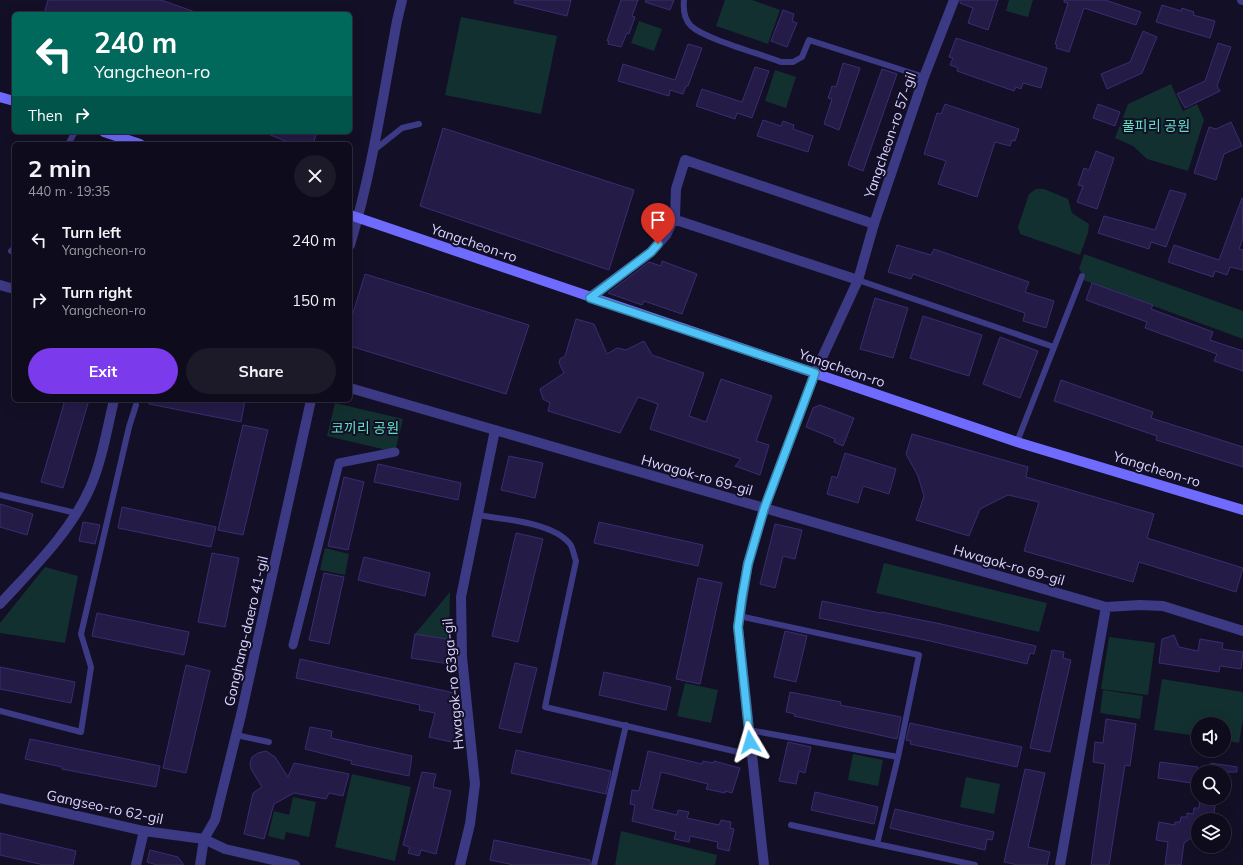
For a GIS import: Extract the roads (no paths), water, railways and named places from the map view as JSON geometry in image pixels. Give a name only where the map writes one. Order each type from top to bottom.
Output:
[{"type":"main road","points":[[0,97],[12,100]]},
{"type":"main road","points":[[110,134],[134,142]]},
{"type":"main road","name":"Yangcheon-ro","points":[[354,216],[590,298],[1017,442],[1243,510]]},
{"type":"street","points":[[352,230],[354,216],[373,151],[402,0]]},
{"type":"street","name":"Yangcheon-ro 57-gil","points":[[764,865],[740,660],[738,627],[748,564],[764,509],[815,373],[858,280],[874,224],[924,77],[954,0]]},
{"type":"street","points":[[590,298],[651,252],[666,235],[673,219],[676,189],[685,160],[874,224]]},
{"type":"street","points":[[673,219],[858,280]]},
{"type":"street","points":[[0,285],[12,288]]},
{"type":"street","name":"Hwagok-ro 69-gil","points":[[352,389],[1106,607],[1140,605],[1163,606],[1243,631]]},
{"type":"street","points":[[0,604],[46,554],[76,513],[92,482],[114,402]]},
{"type":"street","name":"Gonghang-daero 41-gil","points":[[200,865],[204,839],[215,820],[236,735],[311,402]]},
{"type":"street","name":"Hwagok-ro 63ga-gil","points":[[460,865],[470,824],[475,784],[462,657],[461,597],[495,430]]},
{"type":"street","points":[[293,645],[339,463],[395,452]]},
{"type":"street","points":[[1060,865],[1106,607]]},
{"type":"street","name":"Gangseo-ro 62-gil","points":[[0,798],[144,831],[204,839],[225,849],[277,863],[295,865]]},
{"type":"street","points":[[136,865],[144,831]]},
{"type":"lane","points":[[684,0],[683,12],[691,25],[702,34],[781,62],[793,62],[802,58],[809,40],[924,77]]},
{"type":"lane","points":[[373,151],[402,128],[419,124]]},
{"type":"lane","points":[[1017,442],[1082,276]]},
{"type":"lane","points":[[858,280],[1054,347]]},
{"type":"lane","points":[[0,711],[81,732],[91,667],[81,634],[136,405]]},
{"type":"lane","points":[[0,495],[76,513]]},
{"type":"lane","points":[[477,516],[526,522],[559,534],[571,544],[576,561],[545,707],[751,755]]},
{"type":"lane","points":[[739,616],[919,655],[898,757],[877,844]]},
{"type":"lane","points":[[594,865],[626,725]]},
{"type":"lane","points":[[749,730],[898,757]]},
{"type":"lane","points":[[236,735],[269,742]]},
{"type":"lane","points":[[791,825],[975,865]]},
{"type":"park label","name":"풀피리 공원","points":[[1156,126]]},
{"type":"park label","name":"코끼리 공원","points":[[365,428]]}]
